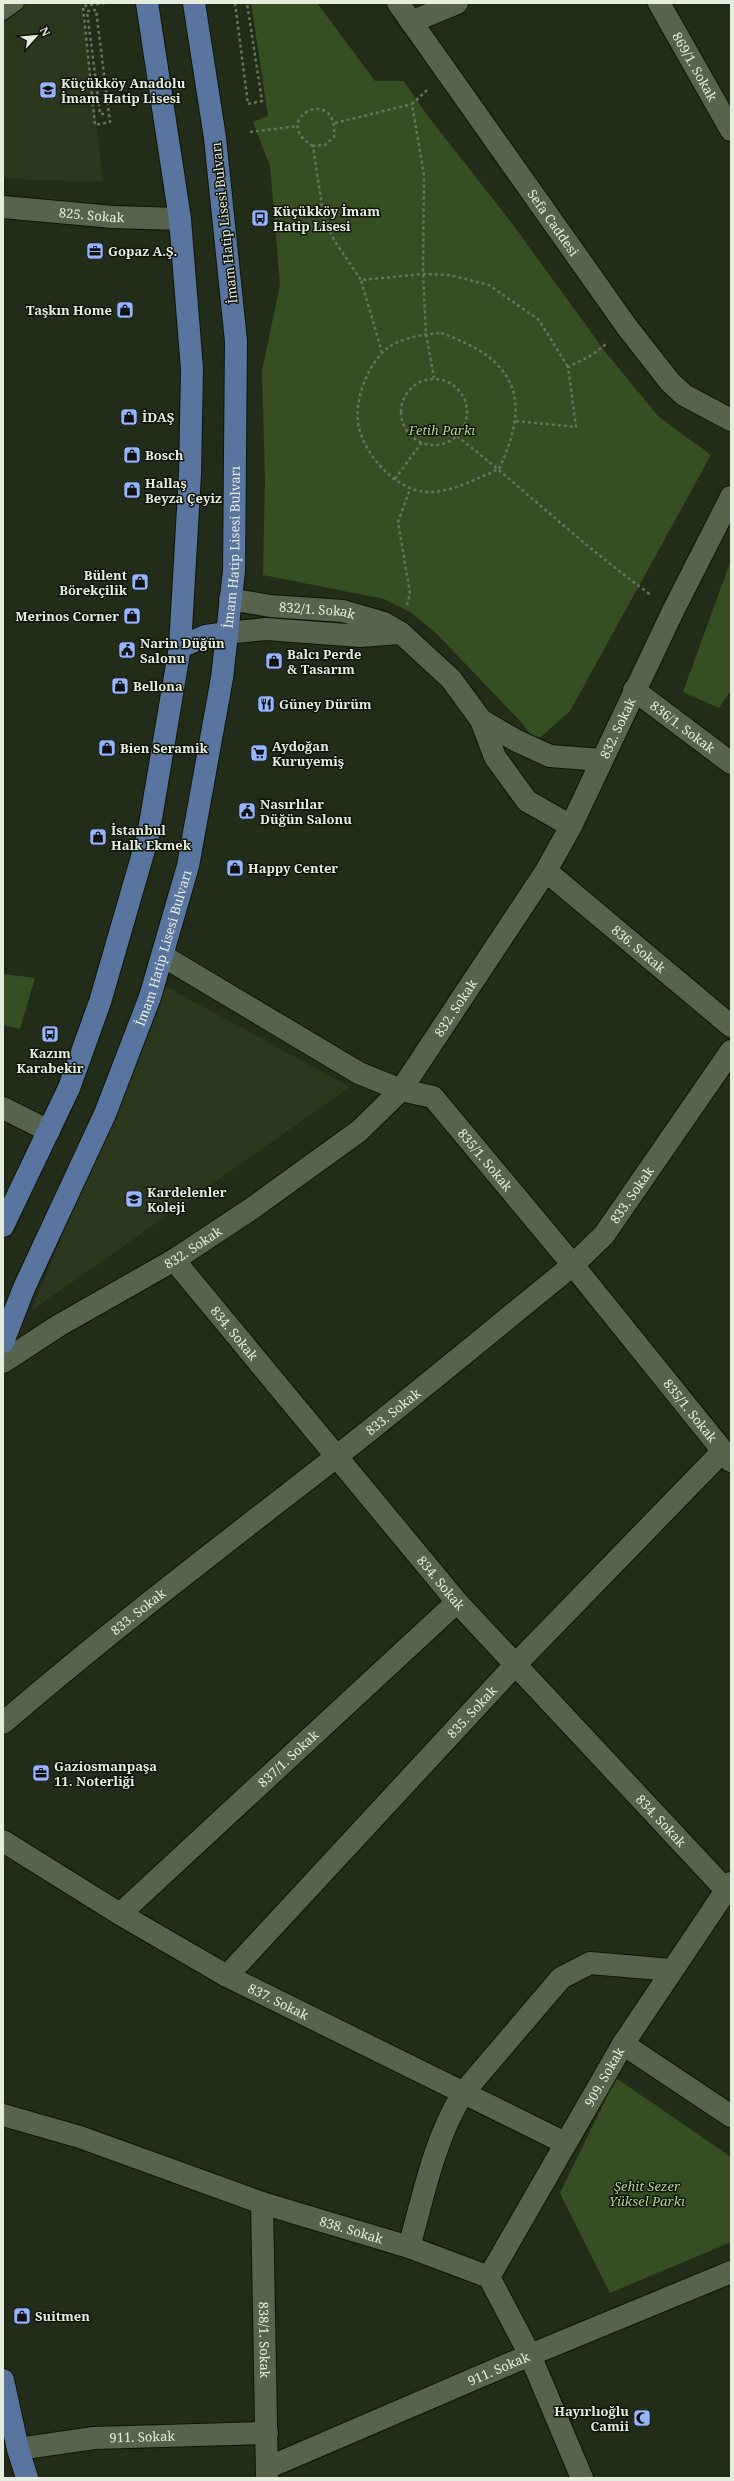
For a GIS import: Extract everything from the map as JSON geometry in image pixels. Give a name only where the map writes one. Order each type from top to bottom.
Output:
[{"type":"main road","points":[[3,1226],[68,1088],[100,1002],[146,844],[180,647],[190,474],[192,369],[180,219],[147,3]]},
{"type":"main road","name":"İmam Hatip Lisesi Bulvarı","points":[[3,1342],[24,1288],[105,1114],[135,1039],[162,956],[188,866],[213,729],[227,633],[234,571],[236,341],[215,138],[194,3]]},
{"type":"main road","points":[[180,647],[206,636],[227,633]]},
{"type":"main road","points":[[3,2380],[18,2449],[27,2478]]},
{"type":"street","name":"Sefa Caddesi","points":[[398,3],[627,327],[670,382],[684,395],[731,420]]},
{"type":"street","points":[[411,22],[457,3]]},
{"type":"street","name":"869/1. Sokak","points":[[659,3],[731,130]]},
{"type":"street","name":"825. Sokak","points":[[3,207],[113,217],[180,219]]},
{"type":"street","name":"832. Sokak","points":[[3,1362],[58,1326],[174,1260],[251,1209],[358,1131],[402,1090],[546,871],[571,826],[634,690],[731,497]]},
{"type":"street","name":"832/1. Sokak","points":[[230,599],[270,606],[343,611],[384,623],[400,633],[451,679],[482,720],[495,757],[527,801],[571,826]]},
{"type":"street","name":"832/1. Sokak","points":[[227,633],[266,628],[360,636],[400,633]]},
{"type":"street","name":"836/1. Sokak","points":[[634,690],[731,763]]},
{"type":"street","name":"832/1. Sokak","points":[[482,720],[517,741],[550,756],[602,760]]},
{"type":"street","name":"836. Sokak","points":[[546,871],[731,1026]]},
{"type":"street","name":"835/1. Sokak","points":[[162,956],[359,1073],[402,1090],[433,1097],[573,1265],[727,1457]]},
{"type":"street","name":"833. Sokak","points":[[3,1722],[202,1560],[338,1456],[573,1265],[604,1235],[731,1051]]},
{"type":"street","points":[[3,1108],[49,1130]]},
{"type":"street","name":"834. Sokak","points":[[174,1260],[338,1456],[457,1602],[729,1887]]},
{"type":"street","name":"835. Sokak","points":[[227,1976],[516,1664],[727,1457]]},
{"type":"street","name":"837/1. Sokak","points":[[120,1914],[457,1602]]},
{"type":"street","name":"837. Sokak","points":[[3,1841],[120,1914],[227,1976],[565,2143]]},
{"type":"street","name":"909. Sokak","points":[[489,2277],[623,2044],[729,1887]]},
{"type":"street","points":[[409,2247],[437,2145],[451,2112],[463,2093],[561,1978],[590,1963],[672,1970]]},
{"type":"street","points":[[623,2044],[731,2116]]},
{"type":"street","name":"838. Sokak","points":[[3,2116],[80,2137],[262,2203],[409,2247],[489,2277]]},
{"type":"street","name":"838/1. Sokak","points":[[262,2203],[267,2473]]},
{"type":"street","name":"911. Sokak","points":[[267,2473],[530,2355],[731,2272]]},
{"type":"street","points":[[489,2277],[530,2355],[582,2478]]},
{"type":"street","name":"911. Sokak","points":[[18,2449],[94,2438],[267,2433]]},
{"type":"lane","points":[[3,13],[17,3]]},
{"type":"path","points":[[106,3],[83,6],[95,125],[110,122],[96,10],[87,11],[100,114],[106,114]]},
{"type":"path","points":[[235,3],[248,104],[262,101],[247,3]]},
{"type":"path","points":[[335,123],[412,104],[445,71]]},
{"type":"path","points":[[412,104],[424,174],[422,274],[426,334],[434,378]]},
{"type":"path","points":[[309,109],[321,109],[330,113],[335,123],[334,137],[325,145],[314,146],[302,140],[297,130],[298,126],[300,117],[309,109]]},
{"type":"path","points":[[250,132],[298,126]]},
{"type":"path","points":[[314,146],[324,220],[334,240],[361,280],[382,353]]},
{"type":"path","points":[[361,280],[422,274],[449,275],[489,285],[539,320],[568,367],[576,427],[516,421]]},
{"type":"path","points":[[568,367],[592,355],[627,327]]},
{"type":"path","points":[[441,333],[459,339],[483,352],[497,363],[507,376],[514,391],[516,421],[511,442],[499,469],[452,488],[432,492],[410,488],[395,479],[367,448],[358,423],[360,397],[366,377],[382,353],[395,345],[426,334],[441,333]]},
{"type":"path","points":[[434,378],[450,382],[463,393],[468,410],[465,426],[457,436],[438,445],[422,442],[411,435],[403,424],[402,411],[404,398],[409,390],[416,384],[434,378]]},
{"type":"path","points":[[457,436],[499,469],[613,568],[673,611]]},
{"type":"path","points":[[395,479],[422,442]]},
{"type":"path","points":[[400,633],[410,593],[398,522],[410,488]]},
{"type":"shaded area","name":"Küçükköy Anadolu İmam Hatip Lisesi","points":[[3,3],[82,3],[103,181],[27,180],[3,177]]},
{"type":"shaded area","name":"Kardelenler Koleji","points":[[165,986],[350,1087],[31,1311]]},
{"type":"green space","name":"Fetih Parkı","points":[[251,3],[317,3],[375,81],[404,81],[427,115],[511,222],[607,354],[659,417],[711,455],[570,711],[536,741],[520,721],[436,633],[410,612],[384,599],[263,575],[265,480],[262,371],[280,285],[270,166],[253,122],[268,116]]},
{"type":"green space","points":[[731,560],[731,690],[719,708],[683,692]]},
{"type":"green space","points":[[3,974],[35,978],[20,1029],[3,1025]]},
{"type":"green space","name":"Şehit Sezer Yüksel Parkı","points":[[616,2078],[731,2157],[731,2242],[610,2293],[560,2193]]},
{"type":"place","name":"Küçükköy Anadolu İmam Hatip Lisesi","points":[[48,90]]},
{"type":"place","name":"Küçükköy İmam Hatip Lisesi","points":[[260,218]]},
{"type":"place","name":"Gopaz A.Ş.","points":[[95,251]]},
{"type":"place","name":"Taşkın Home","points":[[125,310]]},
{"type":"place","name":"İDAŞ","points":[[129,417]]},
{"type":"place","name":"Bosch","points":[[132,455]]},
{"type":"place","name":"Hallaş Beyza Çeyiz","points":[[132,490]]},
{"type":"place","name":"Bülent Börekçilik","points":[[140,582]]},
{"type":"place","name":"Merinos Corner","points":[[132,616]]},
{"type":"place","name":"Narin Düğün Salonu","points":[[127,650]]},
{"type":"place","name":"Balcı Perde & Tasarım","points":[[274,661]]},
{"type":"place","name":"Bellona","points":[[120,686]]},
{"type":"place","name":"Güney Dürüm","points":[[266,704]]},
{"type":"place","name":"Bien Seramik","points":[[107,748]]},
{"type":"place","name":"Aydoğan Kuruyemiş","points":[[259,753]]},
{"type":"place","name":"Nasırlılar Düğün Salonu","points":[[247,811]]},
{"type":"place","name":"İstanbul Halk Ekmek","points":[[98,837]]},
{"type":"place","name":"Happy Center","points":[[235,868]]},
{"type":"place","name":"Kazım Karabekir","points":[[50,1034]]},
{"type":"place","name":"Kardelenler Koleji","points":[[134,1199]]},
{"type":"place","name":"Gaziosmanpaşa 11. Noterliği","points":[[41,1773]]},
{"type":"place","name":"Suitmen","points":[[22,2316]]},
{"type":"place","name":"Hayırlıoğlu Camii","points":[[642,2418]]}]
